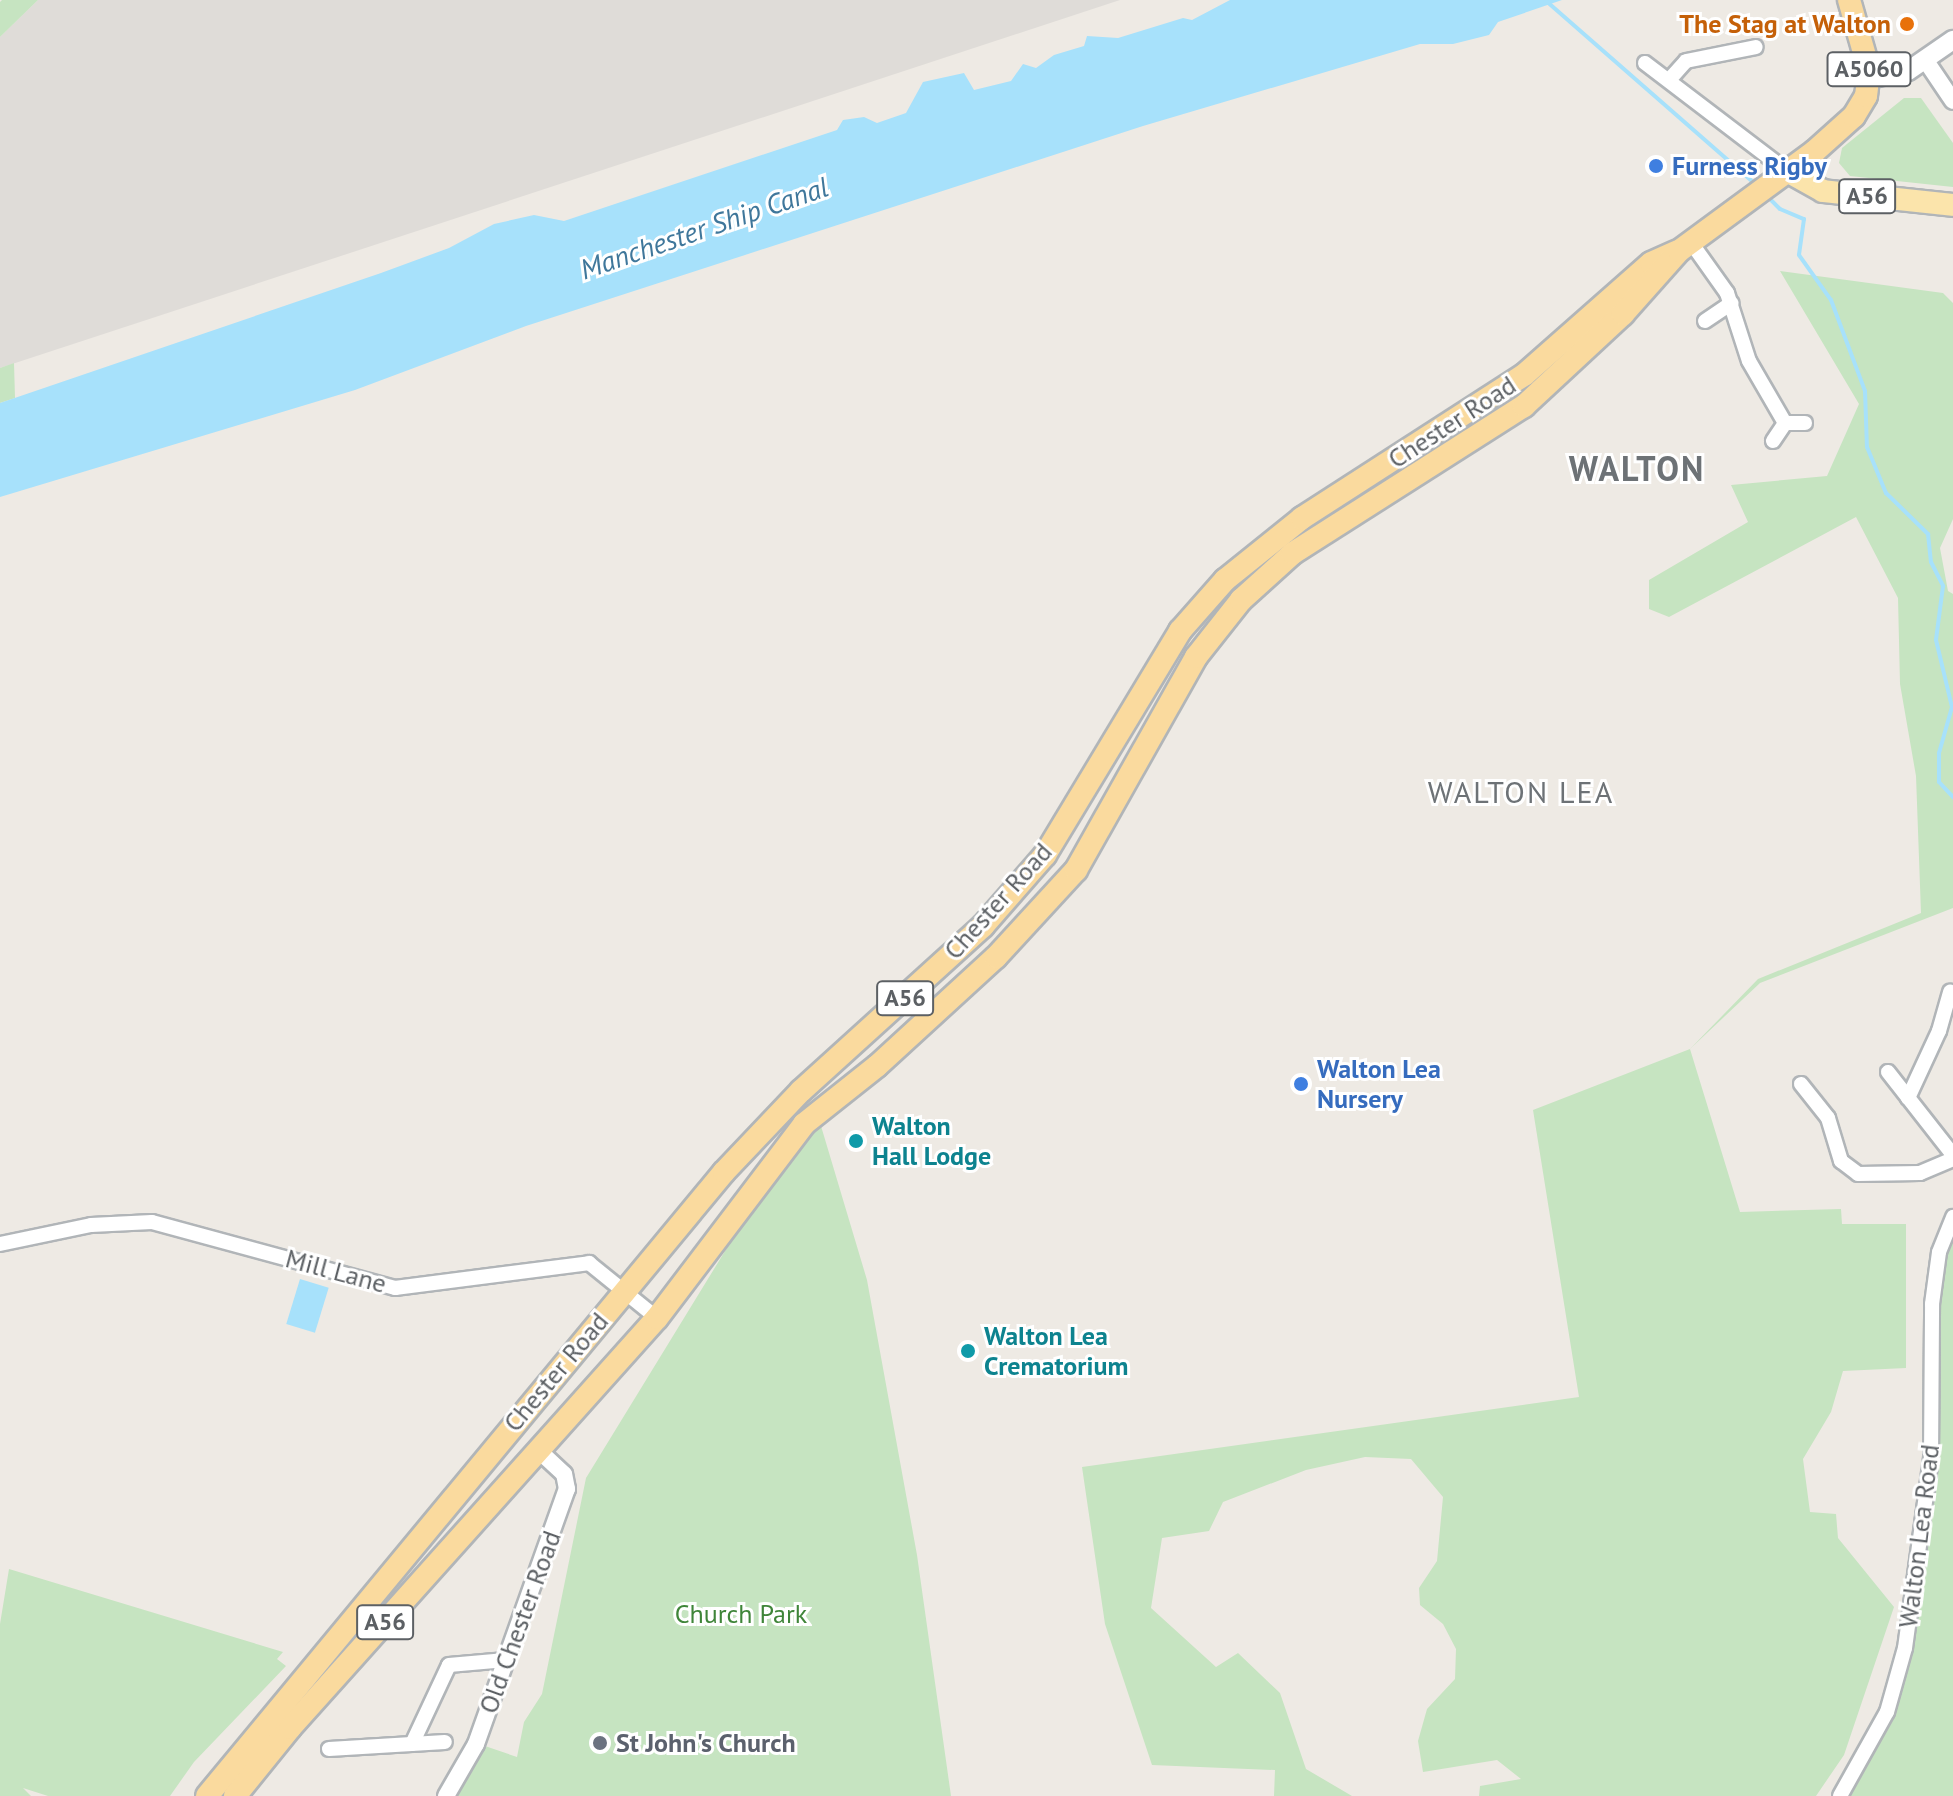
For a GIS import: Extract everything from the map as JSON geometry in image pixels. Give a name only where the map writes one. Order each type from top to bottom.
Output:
[{"type":"highway","name":"A5060","points":[[1849,0],[1869,79]]},
{"type":"highway","name":"Chester Road","points":[[207,1796],[724,1172],[801,1091],[983,926],[1045,855],[1180,631],[1225,580],[1302,518],[1524,375],[1651,263],[1684,246],[1782,175],[1854,116],[1869,79]]},
{"type":"highway","name":"Chester Road","points":[[235,1796],[290,1728],[657,1318],[804,1124],[877,1066],[996,957],[1076,870],[1196,657],[1241,600],[1293,553],[1524,406],[1623,314],[1684,246]]},
{"type":"main road","points":[[1869,79],[1908,71],[1953,40]]},
{"type":"main road","name":"A56","points":[[1782,175],[1823,191],[1953,205]]},
{"type":"street","points":[[1669,80],[1686,61],[1756,47]]},
{"type":"street","points":[[1926,61],[1953,101]]},
{"type":"street","points":[[1645,63],[1782,175]]},
{"type":"street","points":[[1684,246],[1732,303],[1749,361],[1785,423]]},
{"type":"street","points":[[1705,321],[1732,303]]},
{"type":"street","points":[[1785,423],[1805,423]]},
{"type":"street","points":[[1773,441],[1785,423]]},
{"type":"street","points":[[1908,1098],[1939,1031],[1950,992]]},
{"type":"street","points":[[1801,1084],[1828,1118],[1841,1161],[1858,1174],[1920,1173],[1953,1157],[1888,1072]]},
{"type":"street","name":"Walton Lea Road","points":[[1840,1796],[1887,1712],[1905,1648],[1931,1459],[1932,1304],[1939,1252],[1953,1217]]},
{"type":"street","name":"Mill Lane","points":[[0,1244],[91,1225],[152,1222],[395,1288],[570,1262],[589,1263],[657,1318]]},
{"type":"street","name":"Old Chester Road","points":[[446,1796],[476,1744],[567,1489],[564,1474],[539,1451]]},
{"type":"street","points":[[412,1744],[449,1665],[506,1660]]},
{"type":"street","points":[[329,1749],[445,1742]]},
{"type":"shaded area","points":[[38,0],[1120,0],[0,368],[0,37]]},
{"type":"green space","points":[[38,0],[0,37],[0,2]]},
{"type":"green space","points":[[1904,98],[1921,98],[1953,143],[1953,187],[1850,176],[1839,163],[1842,148]]},
{"type":"green space","points":[[1780,271],[1943,293],[1953,303],[1953,519],[1940,548],[1948,591],[1953,594],[1953,908],[1760,983],[1690,1049],[1758,979],[1921,913],[1916,776],[1900,684],[1898,598],[1856,517],[1669,617],[1649,609],[1649,580],[1748,522],[1731,485],[1827,476],[1859,404]]},
{"type":"green space","points":[[14,363],[15,398],[0,403],[0,368]]},
{"type":"green space","points":[[1690,1049],[1740,1212],[1841,1209],[1842,1224],[1906,1224],[1906,1368],[1843,1371],[1831,1412],[1803,1459],[1810,1512],[1836,1514],[1838,1538],[1894,1607],[1844,1755],[1816,1796],[1479,1796],[1480,1786],[1521,1779],[1497,1760],[1423,1772],[1418,1741],[1427,1709],[1455,1679],[1456,1649],[1443,1624],[1420,1605],[1419,1588],[1437,1561],[1443,1497],[1411,1459],[1365,1457],[1306,1470],[1223,1502],[1209,1531],[1162,1538],[1151,1608],[1216,1667],[1238,1653],[1280,1693],[1306,1769],[1352,1796],[1274,1796],[1275,1770],[1152,1765],[1105,1624],[1082,1467],[1579,1397],[1533,1110]]},
{"type":"green space","name":"Church Park","points":[[821,1126],[867,1280],[917,1555],[951,1796],[453,1796],[482,1745],[517,1757],[524,1722],[542,1694],[586,1478],[771,1176]]},
{"type":"green space","points":[[1953,1217],[1953,1796],[1840,1796],[1887,1712],[1927,1516],[1932,1304]]},
{"type":"green space","points":[[9,1569],[283,1652],[277,1659],[286,1666],[194,1762],[170,1796],[48,1796],[23,1788],[31,1796],[0,1796],[0,1624]]},
{"type":"water","name":"Manchester Ship Canal","points":[[1230,0],[1562,0],[1498,22],[1489,35],[1453,44],[1420,44],[1143,126],[526,326],[355,390],[0,497],[0,403],[381,273],[449,248],[494,224],[534,215],[564,221],[837,130],[843,120],[864,117],[877,123],[906,113],[923,82],[964,73],[974,90],[1011,81],[1023,64],[1036,68],[1054,55],[1084,46],[1087,36],[1118,38],[1183,18],[1192,20]]},
{"type":"water","points":[[300,1279],[329,1288],[315,1333],[286,1324]]},
{"type":"waterway","points":[[1545,0],[1755,184]]},
{"type":"waterway","points":[[1767,196],[1780,209],[1804,219],[1799,255],[1831,300],[1865,391],[1867,447],[1886,493],[1928,534],[1931,562],[1943,586],[1936,640],[1952,707],[1939,753],[1939,782],[1953,797]]},
{"type":"place","name":"The Stag at Walton","points":[[1907,24]]},
{"type":"place","name":"Furness Rigby","points":[[1656,166]]},
{"type":"place","name":"Walton Lea Nursery","points":[[1301,1084]]},
{"type":"place","name":"Walton Hall Lodge","points":[[856,1141]]},
{"type":"place","name":"Walton Lea Crematorium","points":[[968,1351]]},
{"type":"place","name":"St John's Church","points":[[600,1743]]},
{"type":"district","name":"WALTON","points":[[1637,469]]},
{"type":"district","name":"WALTON LEA","points":[[1521,792]]}]
